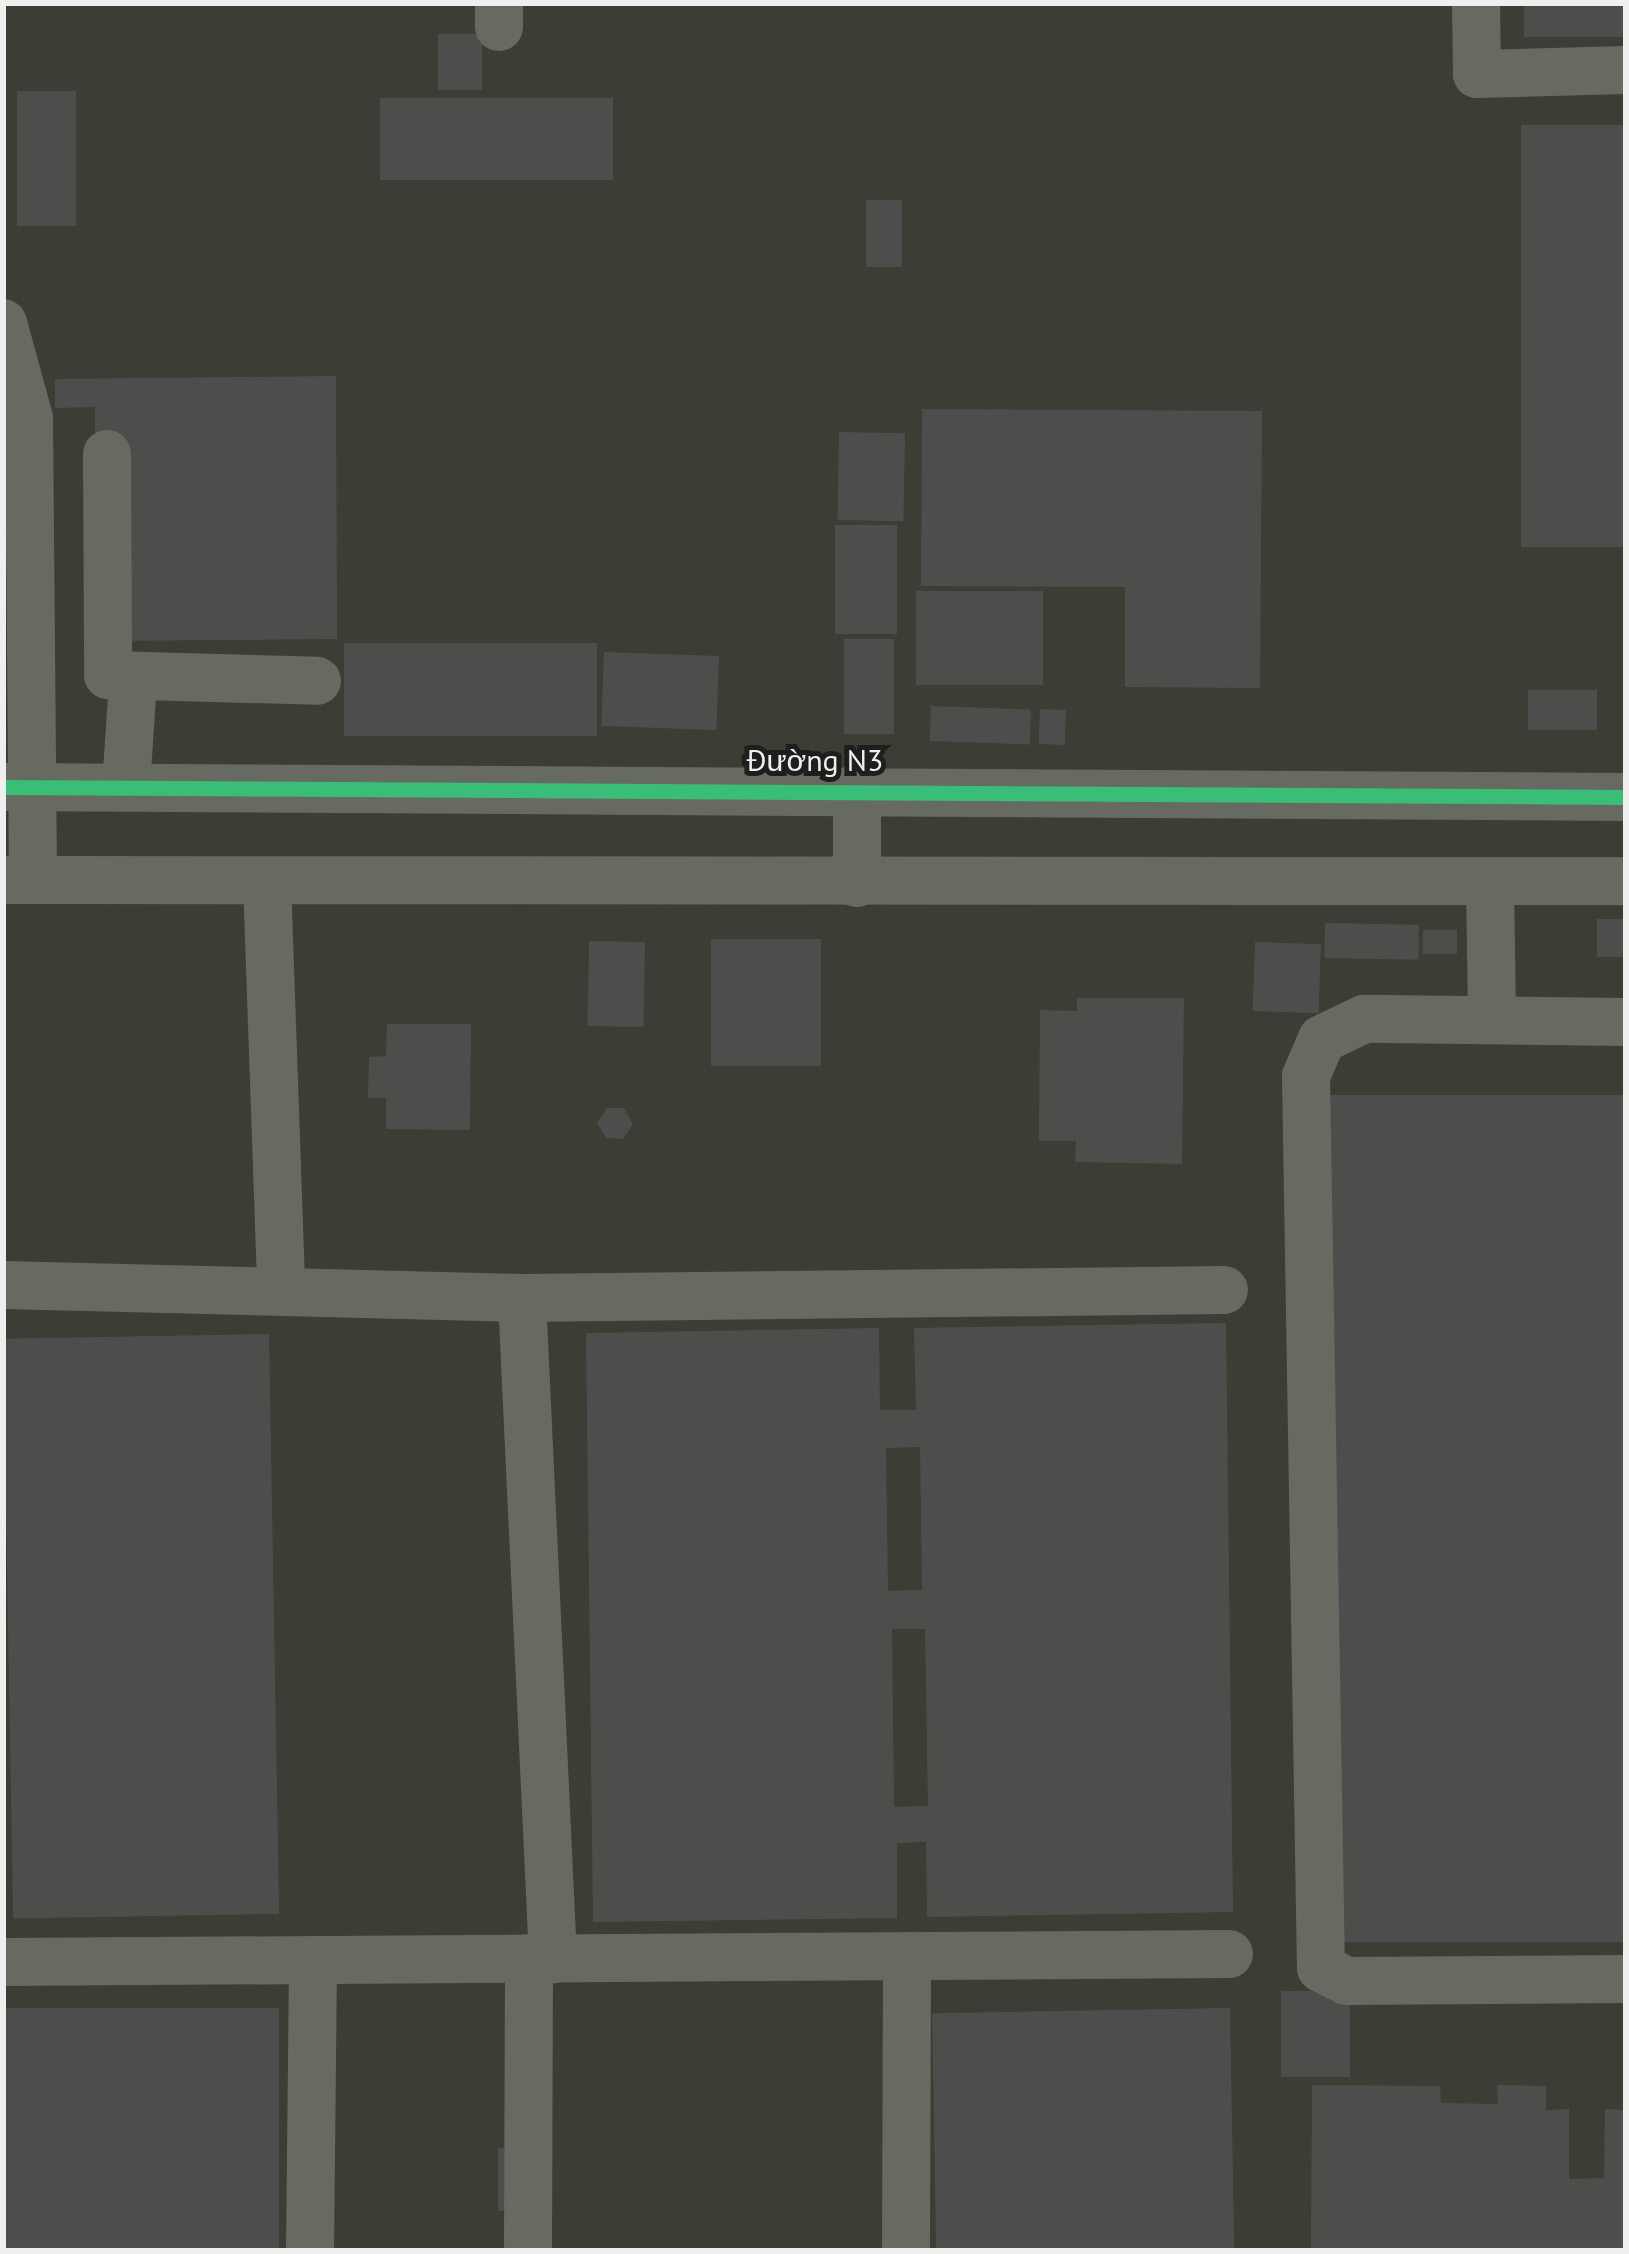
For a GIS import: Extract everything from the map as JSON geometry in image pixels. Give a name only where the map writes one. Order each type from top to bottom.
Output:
[{"type":"street","points":[[1476,3],[1477,74],[1626,70]]},
{"type":"street","points":[[3,323],[23,374],[17,540],[18,880],[1490,885],[1626,881]]},
{"type":"street","points":[[107,454],[108,675],[134,682],[317,681]]},
{"type":"street","points":[[126,788],[134,682]]},
{"type":"street","name":"Đường N3","points":[[17,787],[856,787],[1626,797]]},
{"type":"street","points":[[856,787],[857,883]]},
{"type":"street","points":[[267,881],[281,1292]]},
{"type":"street","points":[[1490,885],[1492,1018]]},
{"type":"street","points":[[1626,1022],[1364,1018],[1322,1039],[1306,1076],[1321,1968],[1346,1982],[1626,1979]]},
{"type":"street","points":[[3,1285],[522,1298],[1224,1290]]},
{"type":"street","points":[[522,1298],[541,1958],[527,2251]]},
{"type":"street","points":[[3,1962],[1229,1954]]},
{"type":"street","points":[[906,2251],[907,1956]]},
{"type":"street","points":[[310,2251],[313,1960]]},
{"type":"shaded area","points":[[3,3],[1626,3],[1626,2251],[3,2251]]},
{"type":"building","points":[[1524,3],[1626,3],[1626,37],[1524,37]]},
{"type":"building","points":[[438,34],[482,34],[482,90],[438,90]]},
{"type":"building","points":[[17,91],[76,91],[76,226],[17,226]]},
{"type":"building","points":[[380,98],[613,98],[613,180],[380,180]]},
{"type":"building","points":[[1521,125],[1626,125],[1626,547],[1521,547]]},
{"type":"building","points":[[866,200],[902,200],[902,267],[866,267]]},
{"type":"building","points":[[336,376],[337,639],[96,641],[95,407],[55,408],[55,379]]},
{"type":"building","points":[[922,409],[1262,411],[1260,688],[1125,687],[1125,587],[921,586]]},
{"type":"building","points":[[839,432],[905,433],[903,521],[837,520]]},
{"type":"building","points":[[835,525],[897,525],[897,634],[835,634]]},
{"type":"building","points":[[916,591],[1043,591],[1043,685],[916,685]]},
{"type":"building","points":[[844,639],[894,639],[894,734],[844,734]]},
{"type":"building","points":[[344,643],[597,643],[597,736],[344,736]]},
{"type":"building","points":[[604,652],[719,656],[716,730],[601,726]]},
{"type":"building","points":[[1528,690],[1597,690],[1597,730],[1528,730]]},
{"type":"building","points":[[931,706],[1031,709],[1030,744],[930,741]]},
{"type":"building","points":[[1040,709],[1066,710],[1065,745],[1039,744]]},
{"type":"building","points":[[1597,919],[1626,919],[1626,957],[1597,957]]},
{"type":"building","points":[[1325,923],[1419,925],[1418,960],[1324,958]]},
{"type":"building","points":[[1423,930],[1457,930],[1457,954],[1423,954]]},
{"type":"building","points":[[711,939],[821,939],[821,1066],[711,1066]]},
{"type":"building","points":[[589,941],[645,942],[644,1027],[588,1026]]},
{"type":"building","points":[[1255,942],[1321,944],[1319,1013],[1253,1011]]},
{"type":"building","points":[[1077,998],[1184,998],[1182,1164],[1075,1162],[1076,1141],[1039,1141],[1040,1010],[1077,1011]]},
{"type":"building","points":[[387,1024],[471,1024],[470,1130],[386,1129],[386,1098],[368,1098],[369,1057],[386,1056]]},
{"type":"building","points":[[1300,1095],[1626,1095],[1626,1942],[1300,1942]]},
{"type":"building","points":[[607,1108],[624,1108],[633,1124],[623,1139],[606,1138],[597,1123]]},
{"type":"building","points":[[1226,1323],[1233,1912],[927,1917],[926,1842],[897,1843],[897,1918],[593,1922],[586,1333],[879,1328],[880,1410],[916,1410],[914,1328]],"holes":[[[920,1447],[922,1590],[888,1591],[886,1448]],[[892,1629],[925,1629],[928,1806],[894,1807]]]},
{"type":"building","points":[[269,1334],[279,1914],[13,1919],[3,1339]]},
{"type":"building","points":[[1281,1991],[1350,1991],[1350,2077],[1281,2077]]},
{"type":"building","points":[[3,2008],[279,2008],[279,2251],[3,2251]]},
{"type":"building","points":[[1230,2008],[1234,2251],[936,2251],[932,2013]]},
{"type":"building","points":[[1312,2085],[1440,2086],[1441,2103],[1498,2104],[1497,2085],[1546,2086],[1546,2110],[1569,2109],[1569,2179],[1604,2178],[1605,2109],[1626,2110],[1626,2251],[1311,2251]]},
{"type":"building","points":[[498,2148],[524,2148],[524,2211],[498,2211]]},
{"type":"cycle path","points":[[3,787],[1626,797]]}]
